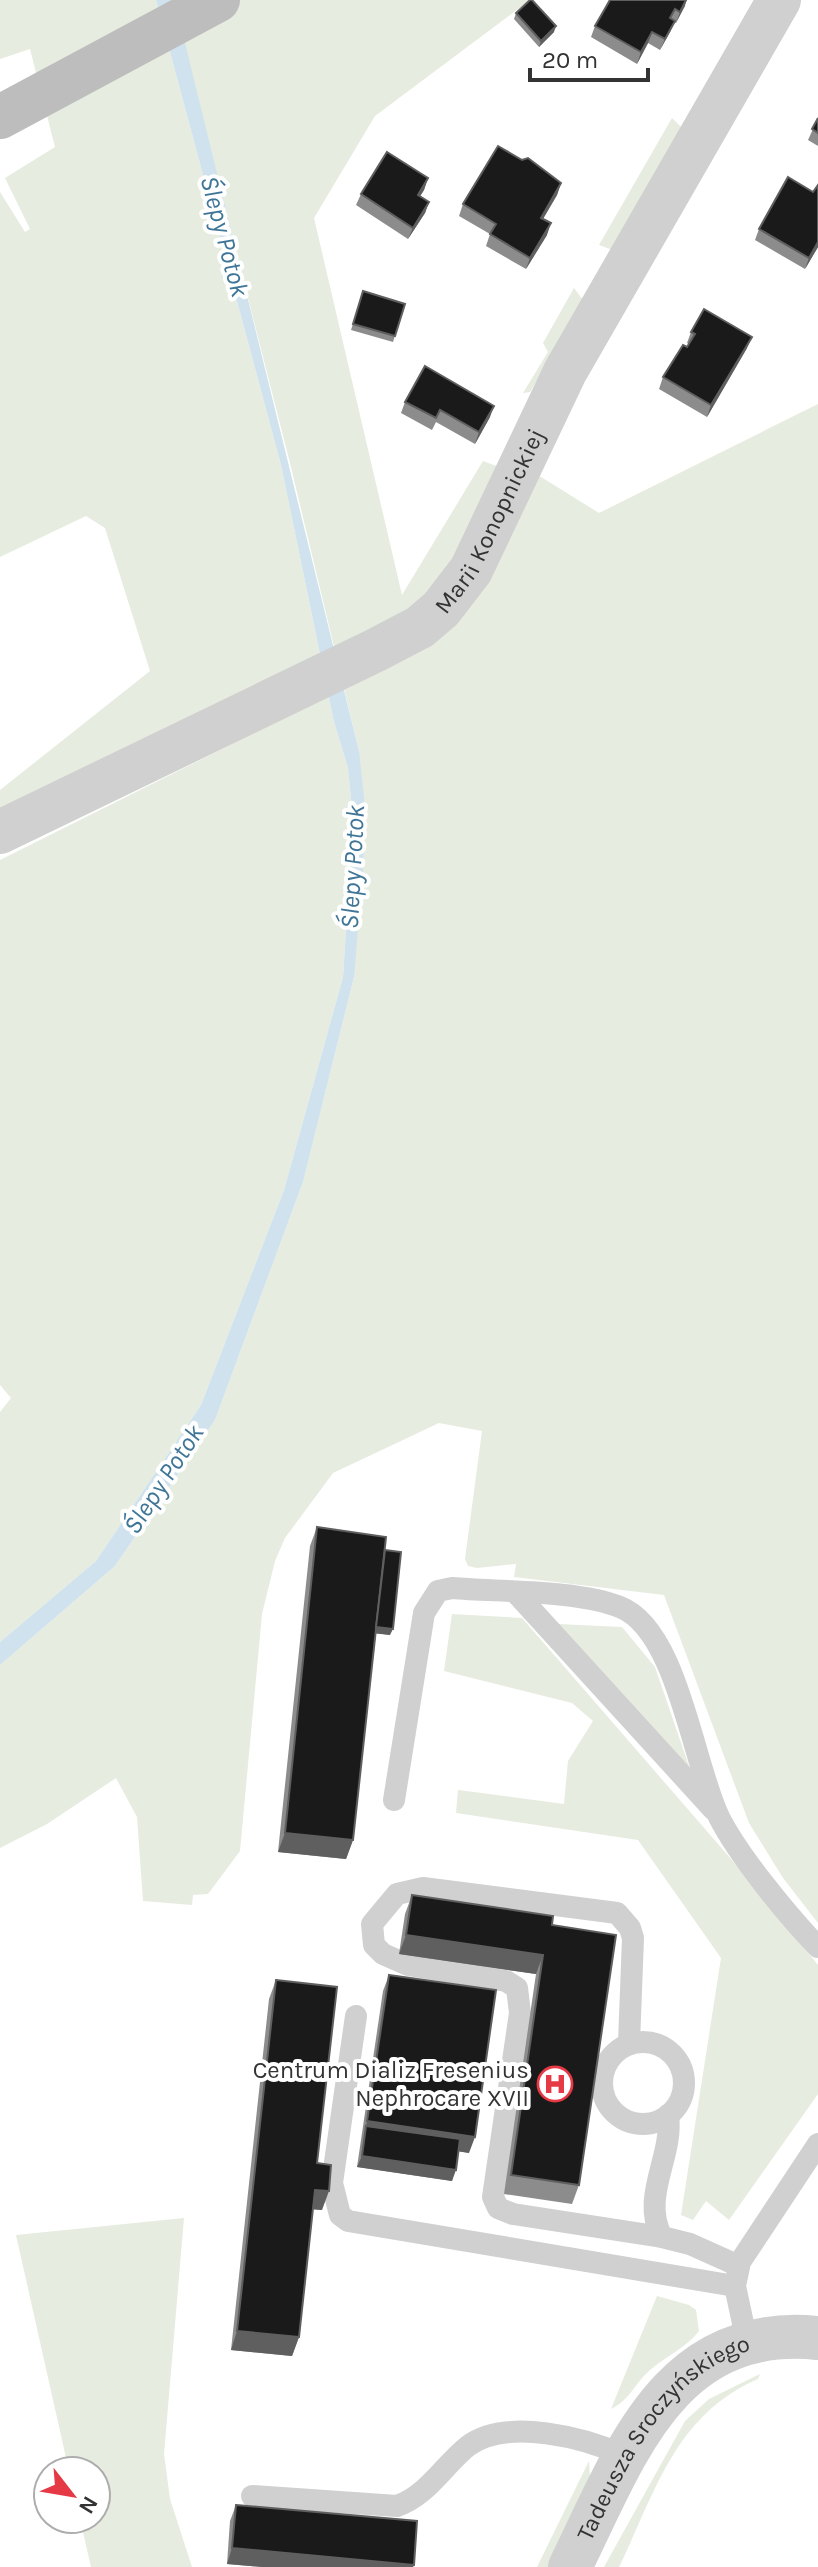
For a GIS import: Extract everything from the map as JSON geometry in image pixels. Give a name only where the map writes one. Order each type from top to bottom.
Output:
[{"type":"main road","points":[[0,117],[218,0]]},
{"type":"street","name":"Marii Konopnickiej","points":[[0,832],[420,627],[441,609],[471,570],[553,395],[779,0]]},
{"type":"street","points":[[747,2342],[779,2337],[818,2338]]},
{"type":"street","name":"Tadeusza Sroczyńskiego","points":[[570,2567],[625,2456],[650,2414],[674,2384],[702,2362],[747,2342]]},
{"type":"lane","points":[[394,1800],[424,1613],[438,1591],[452,1588],[599,1601],[622,1607],[640,1619],[666,1664],[719,1816]]},
{"type":"lane","points":[[516,1593],[719,1816],[778,1899],[818,1947]]},
{"type":"lane","points":[[629,2043],[633,1938],[630,1928],[617,1913],[423,1888],[397,1894],[372,1924],[374,1945],[396,1961],[506,1981],[517,1988],[520,2013],[493,2197],[498,2208],[513,2214],[690,2244],[737,2276]]},
{"type":"lane","points":[[356,2016],[332,2183],[340,2215],[348,2221],[737,2276]]},
{"type":"lane","points":[[655,2042],[677,2058],[684,2084],[682,2097],[668,2115],[653,2124],[625,2121],[605,2102],[602,2074],[616,2050],[629,2043],[655,2042]]},
{"type":"lane","points":[[662,2237],[653,2210],[668,2115]]},
{"type":"lane","points":[[737,2276],[818,2144]]},
{"type":"lane","name":"Tadeusza Sroczyńskiego","points":[[737,2276],[747,2342]]},
{"type":"lane","points":[[252,2496],[397,2506],[415,2497],[468,2446],[501,2434],[568,2435],[625,2456]]},
{"type":"shaded area","points":[[0,0],[156,0],[281,465],[334,722],[348,768],[353,820],[343,977],[284,1190],[201,1405],[96,1561],[0,1642],[0,1412],[11,1398],[0,1385],[0,860],[278,721],[0,811],[0,790],[150,671],[105,528],[86,516],[0,557],[0,192],[25,232],[30,229],[5,178],[55,147],[30,49],[0,59]]},
{"type":"shaded area","points":[[172,0],[530,0],[375,116],[314,218],[402,595],[483,461],[499,467],[411,651],[533,472],[599,513],[818,404],[818,1923],[783,1878],[749,1823],[664,1595],[514,1577],[516,1564],[468,1566],[465,1559],[482,1431],[439,1423],[333,1473],[285,1538],[275,1561],[262,1614],[240,1851],[208,1894],[193,1895],[192,1905],[143,1901],[137,1817],[116,1778],[47,1824],[0,1848],[0,1665],[115,1566],[215,1420],[303,1182],[354,977],[359,751],[290,463]]},
{"type":"shaded area","points":[[672,118],[685,131],[618,252],[599,245]]},
{"type":"shaded area","points":[[574,288],[583,300],[530,392],[523,393],[548,352],[543,343]]},
{"type":"shaded area","points":[[452,1614],[522,1618],[738,1867],[818,1965],[818,2094],[729,2220],[706,2201],[693,2220],[681,2215],[721,1958],[638,1840],[456,1813],[458,1790],[564,1804],[568,1761],[593,1721],[572,1703],[444,1671]]},
{"type":"shaded area","points":[[558,1624],[622,1627],[655,1667],[690,1769]]},
{"type":"shaded area","points":[[184,2218],[164,2454],[170,2499],[192,2567],[91,2567],[84,2535],[112,2535],[112,2455],[65,2455],[16,2235]]},
{"type":"shaded area","points":[[657,2296],[696,2310],[699,2331],[650,2370],[623,2401],[611,2409]]},
{"type":"shaded area","points":[[760,2374],[758,2379],[730,2394],[706,2413],[687,2434],[657,2484],[619,2567],[604,2567],[685,2421],[709,2399]]},
{"type":"shaded area","points":[[589,2461],[590,2478],[551,2567],[537,2567]]},
{"type":"water","name":"Ślepy Potok","points":[[156,0],[172,0],[184,39],[359,751],[364,797],[363,871],[354,977],[303,1182],[215,1420],[115,1566],[0,1665],[0,1642],[96,1561],[201,1405],[284,1190],[343,977],[353,820],[348,768],[334,722],[281,465]]},
{"type":"building","points":[[530,0],[556,26],[541,41],[516,13]]},
{"type":"building","points":[[610,0],[686,0],[680,12],[675,9],[670,18],[675,21],[665,39],[652,32],[641,52],[595,26]]},
{"type":"building","points":[[818,118],[818,133],[812,129]]},
{"type":"building","points":[[498,146],[522,160],[528,158],[561,183],[541,218],[551,223],[530,258],[490,234],[496,224],[463,204]]},
{"type":"building","points":[[387,152],[428,178],[418,195],[429,202],[413,228],[361,194]]},
{"type":"building","points":[[788,177],[813,192],[818,185],[818,242],[809,258],[759,229]]},
{"type":"building","points":[[363,291],[405,304],[395,336],[353,324]]},
{"type":"building","points":[[704,309],[752,337],[711,405],[663,377],[683,345],[687,347],[695,334],[691,332]]},
{"type":"building","points":[[425,366],[494,406],[479,432],[440,410],[436,418],[405,402]]},
{"type":"building","points":[[317,1527],[386,1537],[353,1840],[285,1833]]},
{"type":"building","points":[[385,1550],[401,1552],[393,1629],[376,1627]]},
{"type":"building","name":"Centrum Dializ Fresenius Nephrocare XVII","points":[[412,1895],[553,1916],[552,1925],[616,1935],[579,2185],[511,2175],[543,1955],[406,1935]]},
{"type":"building","points":[[389,1975],[496,1990],[475,2137],[367,2121]]},
{"type":"building","points":[[276,1980],[337,1987],[317,2163],[331,2165],[329,2191],[315,2190],[299,2337],[237,2331]]},
{"type":"building","points":[[366,2126],[460,2139],[456,2170],[362,2156]]},
{"type":"building","points":[[236,2505],[417,2521],[414,2565],[232,2548]]},
{"type":"place","name":"Centrum Dializ Fresenius Nephrocare XVII","points":[[555,2084]]}]
